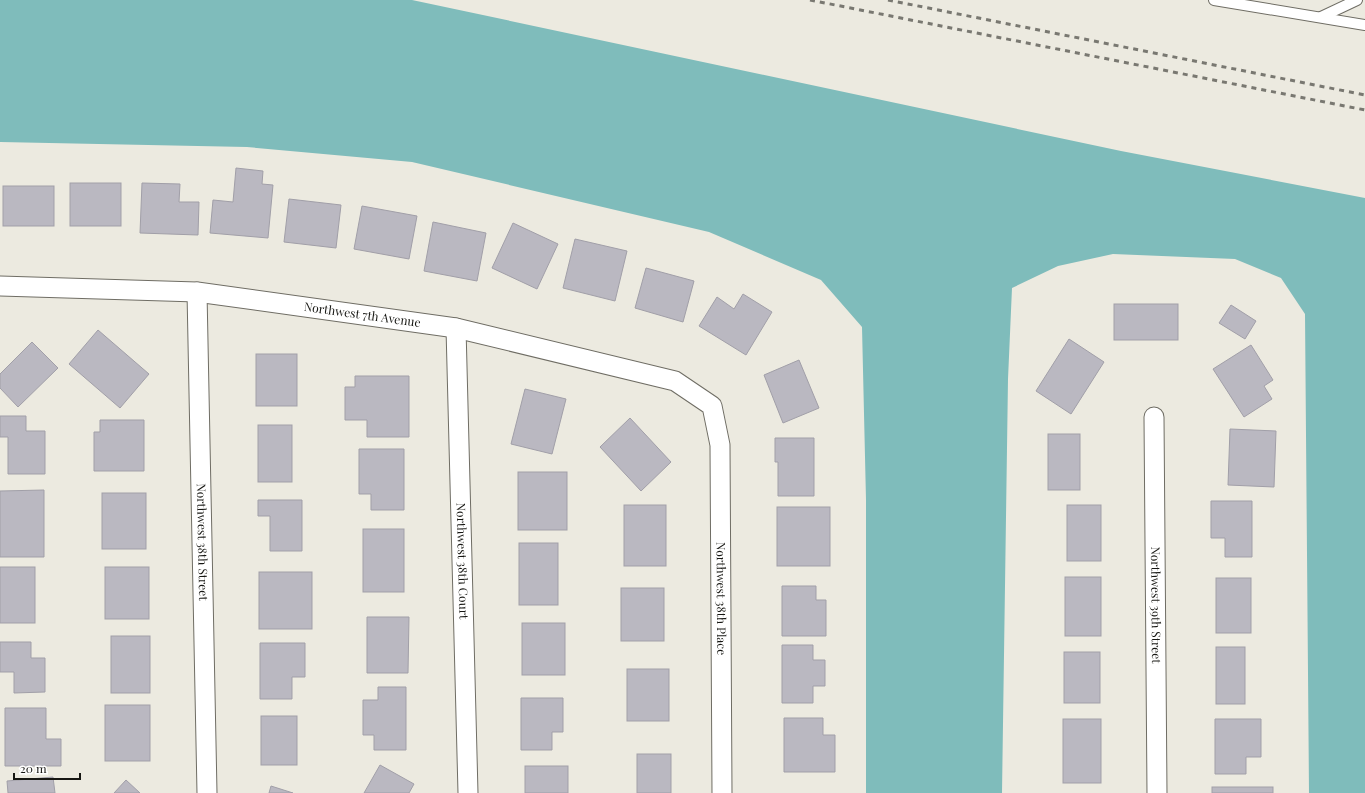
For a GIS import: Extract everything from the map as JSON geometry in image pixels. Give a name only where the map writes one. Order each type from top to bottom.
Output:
[{"type":"street","name":"Northwest 7th Avenue","points":[[0,286],[197,292],[456,328],[675,381],[712,406]]},
{"type":"street","name":"Northwest 38th Street","points":[[197,292],[207,793]]},
{"type":"street","name":"Northwest 38th Court","points":[[456,328],[468,793]]},
{"type":"street","name":"Northwest 38th Place","points":[[712,406],[720,445],[722,793]]},
{"type":"street","name":"Northwest 39th Street","points":[[1154,417],[1157,793]]},
{"type":"lane","points":[[1214,0],[1365,25]]},
{"type":"lane","points":[[1321,18],[1357,0]]},
{"type":"water","points":[[0,0],[412,0],[1121,151],[1365,198],[1365,793],[1309,793],[1305,314],[1281,278],[1235,259],[1113,254],[1058,266],[1012,288],[1008,379],[1002,793],[866,793],[866,500],[862,327],[821,280],[709,232],[412,162],[247,147],[0,142]]},
{"type":"building","points":[[236,168],[263,171],[262,184],[273,185],[268,238],[210,233],[213,200],[233,202]]},
{"type":"building","points":[[70,183],[121,183],[121,226],[70,226]]},
{"type":"building","points":[[142,183],[180,184],[179,202],[199,202],[198,235],[140,233]]},
{"type":"building","points":[[3,186],[54,186],[54,226],[3,226]]},
{"type":"building","points":[[289,199],[341,205],[336,248],[284,242]]},
{"type":"building","points":[[362,206],[417,216],[409,259],[354,249]]},
{"type":"building","points":[[433,222],[486,233],[477,281],[424,271]]},
{"type":"building","points":[[513,223],[558,244],[537,289],[492,268]]},
{"type":"building","points":[[575,239],[627,251],[615,301],[563,288]]},
{"type":"building","points":[[646,268],[694,281],[683,322],[635,308]]},
{"type":"building","points":[[743,294],[772,312],[746,355],[699,326],[717,297],[734,309]]},
{"type":"building","points":[[1114,304],[1178,304],[1178,340],[1114,340]]},
{"type":"building","points":[[1231,305],[1256,321],[1245,339],[1219,323]]},
{"type":"building","points":[[98,330],[149,374],[120,408],[69,364]]},
{"type":"building","points":[[1069,339],[1104,362],[1071,414],[1036,391]]},
{"type":"building","points":[[32,342],[58,368],[18,407],[0,388],[0,374]]},
{"type":"building","points":[[1251,345],[1273,380],[1264,386],[1272,399],[1244,417],[1213,369]]},
{"type":"building","points":[[256,354],[297,354],[297,406],[256,406]]},
{"type":"building","points":[[799,360],[819,408],[783,423],[764,375]]},
{"type":"building","points":[[355,376],[409,376],[409,437],[367,437],[367,420],[345,420],[345,387],[355,387]]},
{"type":"building","points":[[525,389],[566,399],[552,454],[511,444]]},
{"type":"building","points":[[0,416],[26,416],[26,431],[45,431],[45,474],[8,474],[8,437],[0,437]]},
{"type":"building","points":[[630,418],[671,462],[641,491],[600,447]]},
{"type":"building","points":[[100,420],[144,420],[144,471],[94,471],[94,432],[100,432]]},
{"type":"building","points":[[258,425],[292,425],[292,482],[258,482]]},
{"type":"building","points":[[1230,429],[1276,431],[1274,487],[1228,485]]},
{"type":"building","points":[[1048,434],[1080,434],[1080,490],[1048,490]]},
{"type":"building","points":[[775,438],[814,438],[814,496],[778,496],[778,462],[775,462]]},
{"type":"building","points":[[359,449],[404,449],[404,510],[371,510],[371,494],[359,494]]},
{"type":"building","points":[[518,472],[567,472],[567,530],[518,530]]},
{"type":"building","points":[[44,490],[44,557],[0,557],[0,491]]},
{"type":"building","points":[[102,493],[146,493],[146,549],[102,549]]},
{"type":"building","points":[[258,500],[302,500],[302,551],[270,551],[270,516],[258,516]]},
{"type":"building","points":[[1211,501],[1252,501],[1252,557],[1225,557],[1225,538],[1211,538]]},
{"type":"building","points":[[624,505],[666,505],[666,566],[624,566]]},
{"type":"building","points":[[1067,505],[1101,505],[1101,561],[1067,561]]},
{"type":"building","points":[[777,507],[830,507],[830,566],[777,566]]},
{"type":"building","points":[[363,529],[404,529],[404,592],[363,592]]},
{"type":"building","points":[[519,543],[558,543],[558,605],[519,605]]},
{"type":"building","points":[[0,567],[35,567],[35,623],[0,623]]},
{"type":"building","points":[[105,567],[149,567],[149,619],[105,619]]},
{"type":"building","points":[[259,572],[312,572],[312,629],[259,629]]},
{"type":"building","points":[[1065,577],[1101,577],[1101,636],[1065,636]]},
{"type":"building","points":[[1216,578],[1251,578],[1251,633],[1216,633]]},
{"type":"building","points":[[782,586],[816,586],[816,600],[826,600],[826,636],[782,636]]},
{"type":"building","points":[[621,588],[664,588],[664,641],[621,641]]},
{"type":"building","points":[[367,617],[409,617],[408,673],[367,673]]},
{"type":"building","points":[[522,623],[565,623],[565,675],[522,675]]},
{"type":"building","points":[[111,636],[150,636],[150,693],[111,693]]},
{"type":"building","points":[[0,642],[31,642],[31,658],[45,658],[45,692],[14,693],[14,672],[0,672]]},
{"type":"building","points":[[260,643],[305,643],[305,677],[292,677],[292,699],[260,699]]},
{"type":"building","points":[[782,645],[813,645],[813,660],[825,660],[825,686],[813,686],[813,703],[782,703]]},
{"type":"building","points":[[1216,647],[1245,647],[1245,704],[1216,704]]},
{"type":"building","points":[[1064,652],[1100,652],[1100,703],[1064,703]]},
{"type":"building","points":[[627,669],[669,669],[669,721],[627,721]]},
{"type":"building","points":[[378,687],[406,687],[406,750],[374,750],[374,735],[363,735],[363,700],[378,700]]},
{"type":"building","points":[[521,698],[563,698],[563,732],[552,732],[552,750],[521,750]]},
{"type":"building","points":[[105,705],[150,705],[150,761],[105,761]]},
{"type":"building","points":[[5,708],[46,708],[46,739],[61,739],[61,766],[5,766]]},
{"type":"building","points":[[261,716],[297,716],[297,765],[261,765]]},
{"type":"building","points":[[784,718],[823,718],[823,735],[835,735],[835,772],[784,772]]},
{"type":"building","points":[[1063,719],[1101,719],[1101,783],[1063,783]]},
{"type":"building","points":[[1215,719],[1261,719],[1261,757],[1246,757],[1246,774],[1215,774]]},
{"type":"building","points":[[637,754],[671,754],[671,793],[637,793]]},
{"type":"building","points":[[380,765],[414,784],[409,793],[364,793]]},
{"type":"building","points":[[525,766],[568,766],[568,793],[525,793]]},
{"type":"building","points":[[53,777],[55,793],[8,793],[7,781]]},
{"type":"building","points":[[126,780],[140,793],[114,793]]},
{"type":"building","points":[[271,786],[293,793],[269,793]]},
{"type":"building","points":[[1212,787],[1273,787],[1273,793],[1212,793]]},
{"type":"railway","points":[[810,0],[1365,110]]},
{"type":"railway","points":[[888,0],[1365,95]]}]
